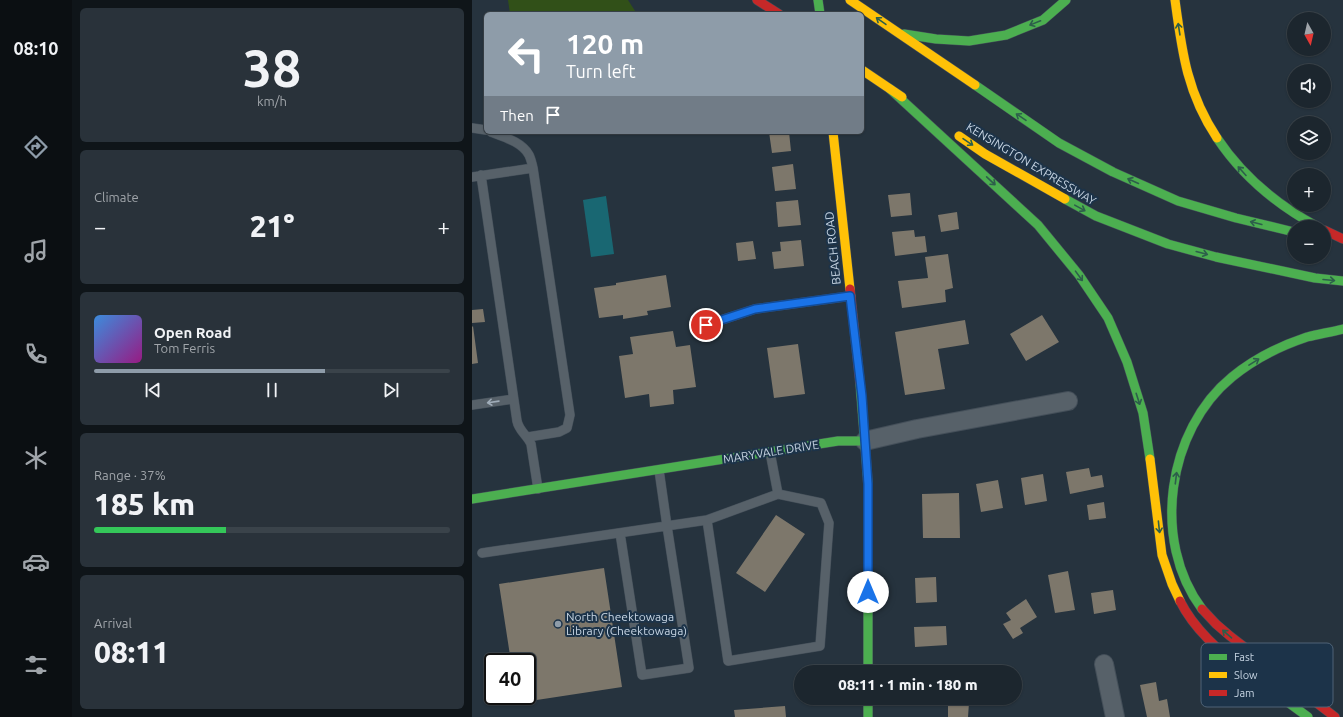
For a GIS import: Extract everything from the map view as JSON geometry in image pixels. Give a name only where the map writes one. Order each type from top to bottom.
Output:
[{"type":"main road","points":[[818,0],[820,12]]},
{"type":"main road","points":[[850,0],[1059,142],[1113,172],[1178,201],[1236,218],[1287,230]]},
{"type":"main road","points":[[897,32],[936,39],[969,41],[1006,35],[1043,20],[1066,0]]},
{"type":"main road","points":[[1174,0],[1184,59],[1193,93],[1209,126],[1230,158],[1250,180],[1284,207],[1306,220]]},
{"type":"main road","points":[[761,2],[776,12]]},
{"type":"main road","points":[[864,71],[941,123]]},
{"type":"main road","points":[[890,89],[1038,225],[1079,275],[1108,318],[1127,362],[1143,413],[1162,555],[1172,584],[1185,611],[1204,635],[1213,643]]},
{"type":"main road","name":"KENSINGTON EXPRESSWAY","points":[[953,132],[985,154],[1034,183],[1096,216],[1168,244],[1216,257],[1315,278],[1343,281]]},
{"type":"main road","name":"BEACH ROAD","points":[[833,134],[862,396],[868,484],[868,665]]},
{"type":"main road","points":[[1331,233],[1343,239]]},
{"type":"main road","points":[[1331,241],[1343,244]]},
{"type":"main road","points":[[1238,643],[1226,634],[1204,611],[1183,575],[1176,553],[1172,527],[1173,505],[1177,470],[1187,438],[1209,399],[1223,385],[1244,369],[1270,353],[1308,338],[1343,329]]},
{"type":"main road","name":"MARYVALE DRIVE","points":[[472,499],[770,452],[838,442],[865,441]]},
{"type":"main road","points":[[868,705],[868,717]]},
{"type":"main road","points":[[1295,707],[1308,717]]},
{"type":"main road","points":[[1322,707],[1335,717]]},
{"type":"street","name":"MARYVALE DRIVE","points":[[865,441],[917,429],[1068,402]]},
{"type":"street","points":[[1104,664],[1115,717]]},
{"type":"lane","points":[[472,128],[484,130]]},
{"type":"lane","points":[[495,134],[521,146],[529,155],[533,168],[570,415],[567,428],[559,432],[528,437],[522,434],[518,426],[477,176],[533,168]]},
{"type":"lane","points":[[694,329],[755,309],[850,296]]},
{"type":"lane","points":[[472,405],[514,399]]},
{"type":"lane","points":[[528,437],[531,444],[538,489]]},
{"type":"lane","points":[[770,452],[778,494]]},
{"type":"lane","points":[[620,533],[642,675],[689,668],[659,470]]},
{"type":"lane","points":[[482,553],[707,520],[778,494],[821,503],[829,524],[820,646],[728,661],[707,520]]},
{"type":"green space","points":[[508,0],[628,0],[636,12],[510,12]]},
{"type":"water","points":[[606,196],[614,254],[591,257],[583,200]]},
{"type":"building","points":[[769,134],[789,134],[791,151],[772,153]]},
{"type":"building","points":[[793,164],[796,189],[775,191],[772,167]]},
{"type":"building","points":[[910,193],[912,215],[891,217],[888,195]]},
{"type":"building","points":[[798,200],[801,225],[778,227],[776,202]]},
{"type":"building","points":[[957,212],[959,229],[941,232],[938,215]]},
{"type":"building","points":[[914,230],[915,237],[925,236],[927,252],[895,256],[892,232]]},
{"type":"building","points":[[801,240],[804,266],[774,269],[772,252],[781,251],[780,242]]},
{"type":"building","points":[[753,241],[756,259],[738,261],[736,243]]},
{"type":"building","points":[[948,254],[953,288],[945,290],[946,302],[902,308],[898,281],[928,278],[925,257]]},
{"type":"building","points":[[666,275],[671,307],[647,311],[648,315],[623,319],[623,315],[599,318],[594,288]]},
{"type":"building","points":[[483,309],[485,322],[472,323],[472,310]]},
{"type":"building","points":[[1042,315],[1059,342],[1026,361],[1010,334]]},
{"type":"building","points":[[965,320],[969,344],[938,349],[945,389],[905,395],[895,332]]},
{"type":"building","points":[[473,326],[478,363],[472,364],[472,327]]},
{"type":"building","points":[[673,331],[676,347],[690,345],[696,387],[673,390],[674,404],[650,407],[649,394],[625,398],[619,356],[633,354],[630,337]]},
{"type":"building","points":[[798,344],[805,394],[774,398],[767,348]]},
{"type":"building","points":[[1089,468],[1091,477],[1102,475],[1104,487],[1070,494],[1066,472]]},
{"type":"building","points":[[1043,474],[1047,501],[1025,505],[1021,478]]},
{"type":"building","points":[[998,480],[1003,508],[981,512],[976,484]]},
{"type":"building","points":[[959,493],[960,538],[923,538],[922,494]]},
{"type":"building","points":[[1104,502],[1106,518],[1089,520],[1087,505]]},
{"type":"building","points":[[776,515],[805,534],[765,592],[736,573]]},
{"type":"building","points":[[604,568],[622,687],[536,700],[536,653],[510,653],[499,584]]},
{"type":"building","points":[[1068,571],[1075,610],[1055,613],[1048,575]]},
{"type":"building","points":[[936,577],[937,602],[916,603],[915,578]]},
{"type":"building","points":[[1113,590],[1116,610],[1094,614],[1091,593]]},
{"type":"building","points":[[1026,599],[1037,617],[1020,628],[1023,633],[1013,639],[1003,624],[1011,620],[1006,613]]},
{"type":"building","points":[[946,626],[947,645],[915,647],[914,627]]},
{"type":"building","points":[[1156,682],[1159,701],[1167,699],[1170,717],[1147,717],[1140,685]]},
{"type":"building","points":[[948,705],[969,705],[968,717],[948,717]]},
{"type":"building","points":[[785,706],[786,717],[735,717],[734,710]]},
{"type":"traffic: fast","points":[[818,0],[820,12]]},
{"type":"traffic: fast","points":[[904,34],[936,39],[969,41],[1006,35],[1043,20],[1066,0]]},
{"type":"traffic: fast","points":[[975,85],[1059,143],[1113,172],[1178,201],[1236,218],[1287,230]]},
{"type":"traffic: fast","points":[[890,89],[1038,225],[1079,275],[1108,318],[1127,362],[1143,413],[1150,459]]},
{"type":"traffic: fast","points":[[1217,138],[1238,165],[1262,189],[1306,220]]},
{"type":"traffic: fast","points":[[1065,199],[1096,216],[1168,244],[1216,257],[1315,278],[1343,281]]},
{"type":"traffic: fast","points":[[1202,609],[1186,582],[1176,552],[1172,520],[1174,487],[1180,456],[1193,426],[1210,399],[1232,377],[1249,364],[1277,349],[1307,337],[1343,329]]},
{"type":"traffic: fast","points":[[860,383],[868,484],[868,665]]},
{"type":"traffic: fast","points":[[472,499],[838,441],[865,441]]},
{"type":"traffic: fast","points":[[868,705],[868,717]]},
{"type":"traffic: fast","points":[[1294,707],[1308,717]]},
{"type":"traffic: slow","points":[[850,0],[975,85]]},
{"type":"traffic: slow","points":[[1175,0],[1187,72],[1199,105],[1217,138]]},
{"type":"traffic: slow","points":[[864,71],[902,97]]},
{"type":"traffic: slow","points":[[833,134],[850,289]]},
{"type":"traffic: slow","points":[[959,136],[985,154],[1065,199]]},
{"type":"traffic: slow","points":[[1150,459],[1162,555],[1172,584],[1180,601]]},
{"type":"traffic: jam","points":[[757,0],[776,12]]},
{"type":"traffic: jam","points":[[1331,233],[1343,239]]},
{"type":"traffic: jam","points":[[850,289],[860,383]]},
{"type":"traffic: jam","points":[[1180,601],[1192,621],[1212,643]]},
{"type":"traffic: jam","points":[[1202,609],[1216,624],[1239,643]]},
{"type":"traffic: jam","points":[[1322,707],[1335,717]]},
{"type":"place","name":"North Cheektowaga Library (Cheektowaga)","points":[[558,624]]},
{"type":"route","points":[[706,325],[755,309],[850,296],[862,396],[868,484],[868,592]]}]
